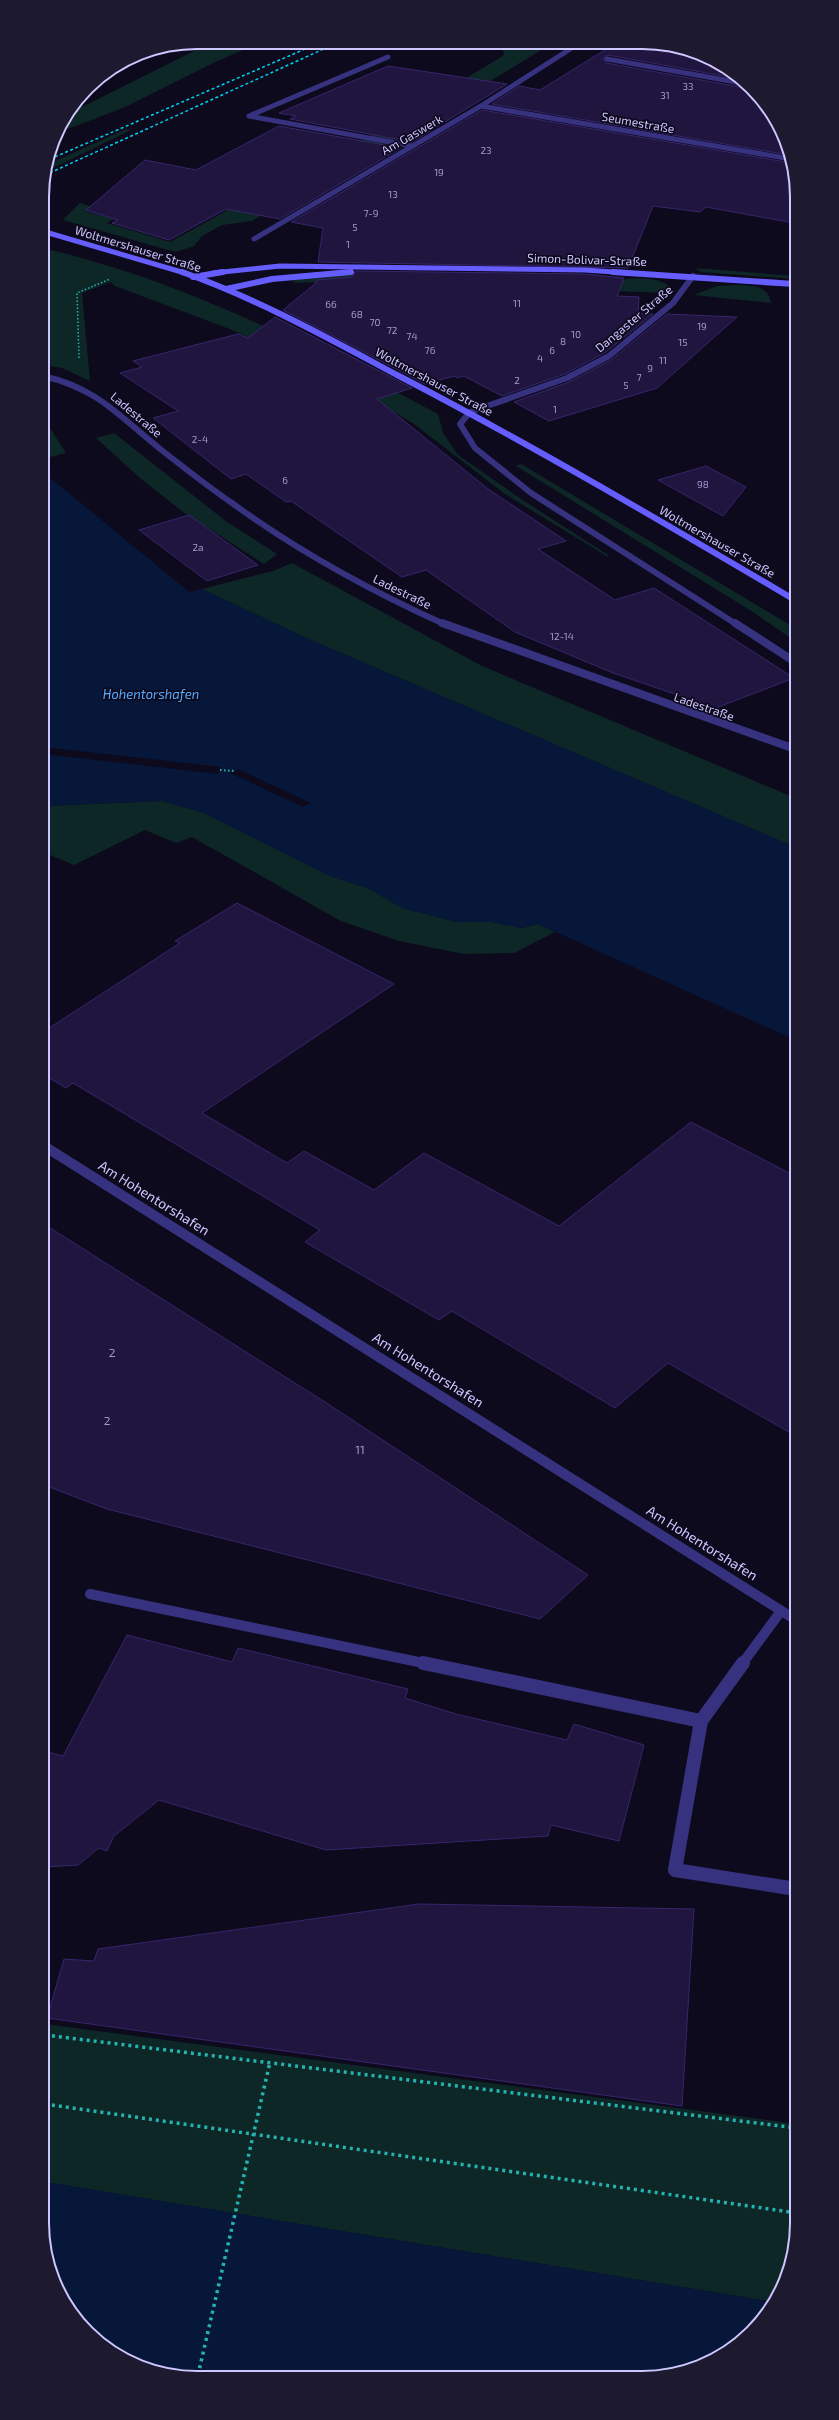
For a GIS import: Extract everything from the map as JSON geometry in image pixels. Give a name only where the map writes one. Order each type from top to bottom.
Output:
[{"type":"street","name":"Am Gaswerk","points":[[254,239],[481,106],[570,49]]},
{"type":"street","points":[[388,57],[249,116],[412,146]]},
{"type":"street","points":[[607,59],[734,82]]},
{"type":"street","name":"Seumestraße","points":[[481,106],[785,158]]},
{"type":"street","name":"Woltmershauser Straße","points":[[49,233],[121,253],[226,289],[470,412],[790,598]]},
{"type":"street","name":"Simon-Bolivar-Straße","points":[[192,277],[212,273],[280,266],[378,269],[577,270],[693,276],[790,284]]},
{"type":"street","name":"Simon-Bolivar-Straße","points":[[226,289],[272,279],[378,269]]},
{"type":"street","name":"Dangaster Straße","points":[[470,412],[567,378],[609,356],[673,303],[693,276]]},
{"type":"street","name":"Ladestraße","points":[[49,377],[65,381],[104,401],[159,448],[231,504],[280,536],[384,597],[464,633],[790,747]]},
{"type":"street","points":[[470,412],[460,424],[475,448],[531,493],[790,659]]},
{"type":"street","name":"Am Hohentorshafen","points":[[49,1149],[790,1616]]},
{"type":"street","points":[[90,1594],[701,1721]]},
{"type":"street","points":[[781,1611],[701,1721],[696,1736],[675,1870],[790,1888]]},
{"type":"path","points":[[65,381],[79,371],[77,293],[108,280]]},
{"type":"path","points":[[220,770],[234,771]]},
{"type":"path","points":[[49,2035],[790,2127]]},
{"type":"path","points":[[199,2371],[270,2062]]},
{"type":"path","points":[[49,2105],[790,2212]]},
{"type":"green space","points":[[198,49],[245,49],[211,64],[123,108],[65,130],[79,109]]},
{"type":"green space","points":[[501,49],[543,49],[370,154],[252,221],[222,225],[202,236],[194,246],[175,252],[63,220],[80,203],[92,207],[85,211],[114,219],[107,223],[170,242],[302,169],[358,143],[503,56],[504,52]]},
{"type":"green space","points":[[126,129],[131,130],[52,169],[53,162]]},
{"type":"green space","points":[[49,250],[146,278],[196,297],[294,340],[438,414],[443,433],[458,455],[524,501],[608,555],[608,557],[505,494],[414,424],[324,370],[227,328],[115,286],[111,282],[82,293],[90,381],[62,368],[49,366]]},
{"type":"green space","points":[[695,268],[790,276],[790,279],[701,272]]},
{"type":"green space","points":[[352,274],[354,277],[614,282],[643,278],[657,280],[669,286],[668,293],[351,281],[295,283],[292,280]]},
{"type":"green space","points":[[717,286],[753,286],[763,289],[769,297],[771,303],[694,295]]},
{"type":"green space","points":[[49,426],[66,453],[49,457]]},
{"type":"green space","points":[[114,433],[227,522],[277,554],[264,564],[183,512],[140,478],[96,438]]},
{"type":"green space","points":[[521,464],[790,625],[790,638],[753,612],[516,466]]},
{"type":"green space","points":[[292,563],[482,666],[790,796],[790,845],[306,638],[202,589],[273,571]]},
{"type":"green space","points":[[162,801],[204,813],[330,876],[370,889],[402,908],[457,922],[492,922],[521,928],[538,924],[555,932],[514,953],[464,954],[399,941],[341,921],[192,837],[176,843],[145,830],[74,865],[49,855],[49,806]]},
{"type":"green space","points":[[49,2025],[790,2123],[789,2242],[779,2280],[767,2301],[49,2183]]},
{"type":"water","name":"Hohentorshafen","points":[[49,477],[189,592],[202,589],[306,638],[790,845],[790,1038],[538,924],[521,928],[492,922],[457,922],[402,908],[370,889],[330,876],[204,813],[162,801],[49,806]]},
{"type":"water","points":[[49,2183],[767,2301],[747,2328],[724,2346],[699,2360],[661,2370],[178,2370],[140,2360],[115,2346],[92,2328],[74,2305],[60,2280],[52,2252],[49,2232]]},
{"type":"pier","points":[[49,748],[222,767],[218,774],[49,755]]},
{"type":"pier","points":[[238,769],[311,803],[303,807],[230,773]]},
{"type":"building","points":[[607,49],[651,49],[680,54],[699,60],[728,77],[608,55],[603,59],[606,63],[741,87],[753,99],[765,115],[779,140],[783,154],[492,104],[519,86],[540,90]]},
{"type":"building","points":[[388,66],[507,84],[412,142],[290,119],[296,116],[279,113]]},
{"type":"building","points":[[482,110],[786,162],[790,188],[790,222],[706,207],[700,212],[653,206],[628,268],[318,262],[323,228],[291,222]]},
{"type":"building","points":[[279,126],[401,148],[280,219],[226,209],[169,240],[112,223],[118,220],[86,210],[145,160],[196,170]]},
{"type":"building","points":[[356,271],[585,274],[624,278],[617,296],[639,297],[638,313],[653,314],[606,352],[565,374],[502,396],[464,376],[457,378],[454,376],[425,384],[283,310],[316,283],[316,280],[352,277]]},
{"type":"building","points":[[667,314],[737,317],[657,388],[549,421],[514,402],[569,382],[611,360]]},
{"type":"building","points":[[275,317],[412,388],[377,399],[488,489],[566,541],[538,549],[615,600],[654,588],[790,675],[790,680],[716,708],[613,673],[515,632],[426,570],[402,577],[291,501],[286,502],[246,474],[231,479],[153,418],[178,411],[120,373],[142,367],[133,361],[238,334],[248,338]]},
{"type":"building","points":[[706,466],[746,487],[723,516],[658,480]]},
{"type":"building","points":[[189,515],[258,565],[207,581],[139,530]]},
{"type":"building","points":[[237,903],[394,984],[202,1113],[287,1163],[304,1151],[374,1190],[424,1153],[559,1226],[691,1122],[790,1173],[790,1433],[668,1363],[615,1408],[452,1311],[439,1320],[305,1242],[320,1230],[73,1083],[66,1088],[49,1078],[49,1028],[180,943],[175,941]]},
{"type":"building","points":[[49,1227],[328,1404],[588,1575],[540,1619],[107,1509],[49,1487]]},
{"type":"building","points":[[127,1635],[232,1662],[238,1648],[408,1689],[405,1698],[456,1714],[567,1740],[574,1724],[644,1745],[619,1841],[551,1825],[548,1836],[326,1850],[159,1800],[114,1836],[107,1851],[99,1848],[78,1865],[49,1867],[49,1752],[63,1756]]},
{"type":"building","points":[[419,1904],[694,1909],[682,2106],[49,2018],[49,2011],[64,1959],[94,1961],[98,1949]]},
{"type":"railway","points":[[55,157],[305,49]]},
{"type":"railway","points":[[51,172],[324,49]]}]
